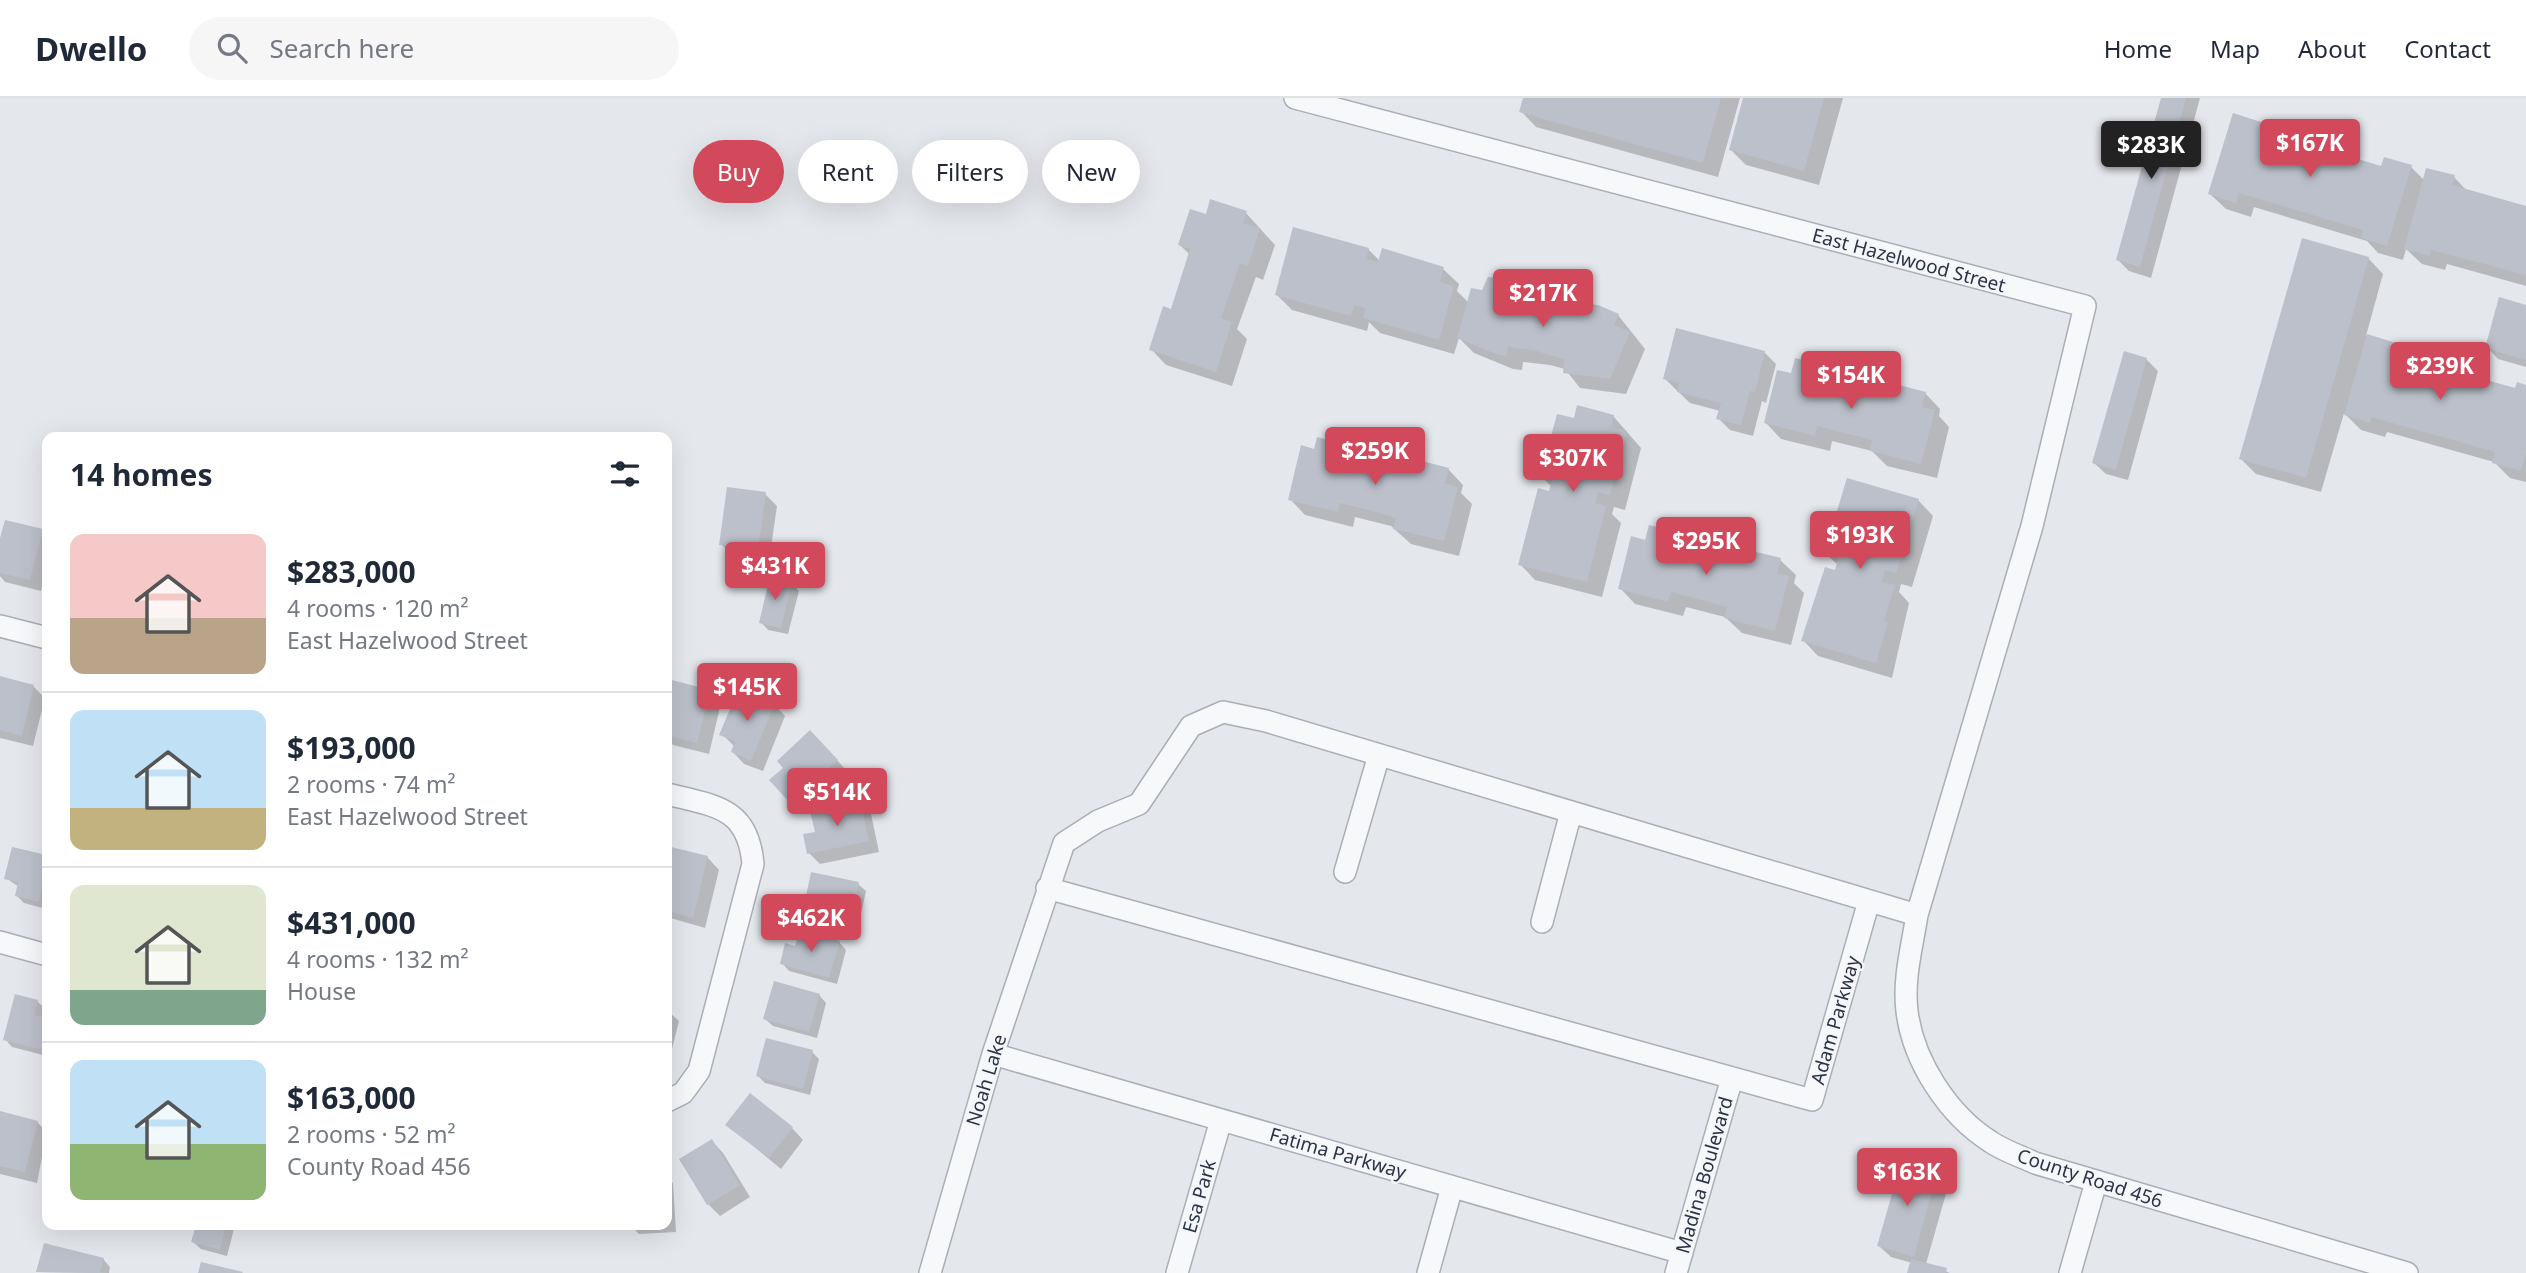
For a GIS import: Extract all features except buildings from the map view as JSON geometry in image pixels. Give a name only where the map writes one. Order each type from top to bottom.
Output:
[{"type":"street","name":"East Hazelwood Street","points":[[1295,98],[2085,306],[2032,527],[1967,744]]},
{"type":"street","points":[[0,626],[42,637]]},
{"type":"street","name":"Noah Lake","points":[[930,1273],[993,1054],[1064,843],[1098,821],[1139,804],[1191,726],[1223,712],[1379,755],[1917,915]]},
{"type":"street","name":"County Road 456","points":[[1967,744],[1917,915],[1907,972],[1907,1012],[1919,1055],[1939,1090],[1962,1120],[1992,1143],[2035,1163],[2407,1273]]},
{"type":"street","points":[[1345,872],[1379,755]]},
{"type":"street","points":[[672,795],[709,804],[738,820],[751,839],[753,863],[699,1071],[683,1093],[672,1098]]},
{"type":"street","points":[[1542,922],[1571,812]]},
{"type":"street","points":[[1047,888],[1732,1077]]},
{"type":"street","name":"Adam Parkway","points":[[1732,1077],[1812,1100],[1869,901]]},
{"type":"street","points":[[0,942],[42,954]]},
{"type":"street","name":"Fatima Parkway","points":[[993,1054],[1452,1186],[1679,1263]]},
{"type":"street","name":"Madina Boulevard","points":[[1679,1263],[1732,1077]]},
{"type":"street","name":"Esa Park","points":[[1177,1273],[1221,1119]]},
{"type":"street","points":[[2070,1273],[2096,1182]]},
{"type":"street","points":[[1428,1273],[1452,1186]]}]
